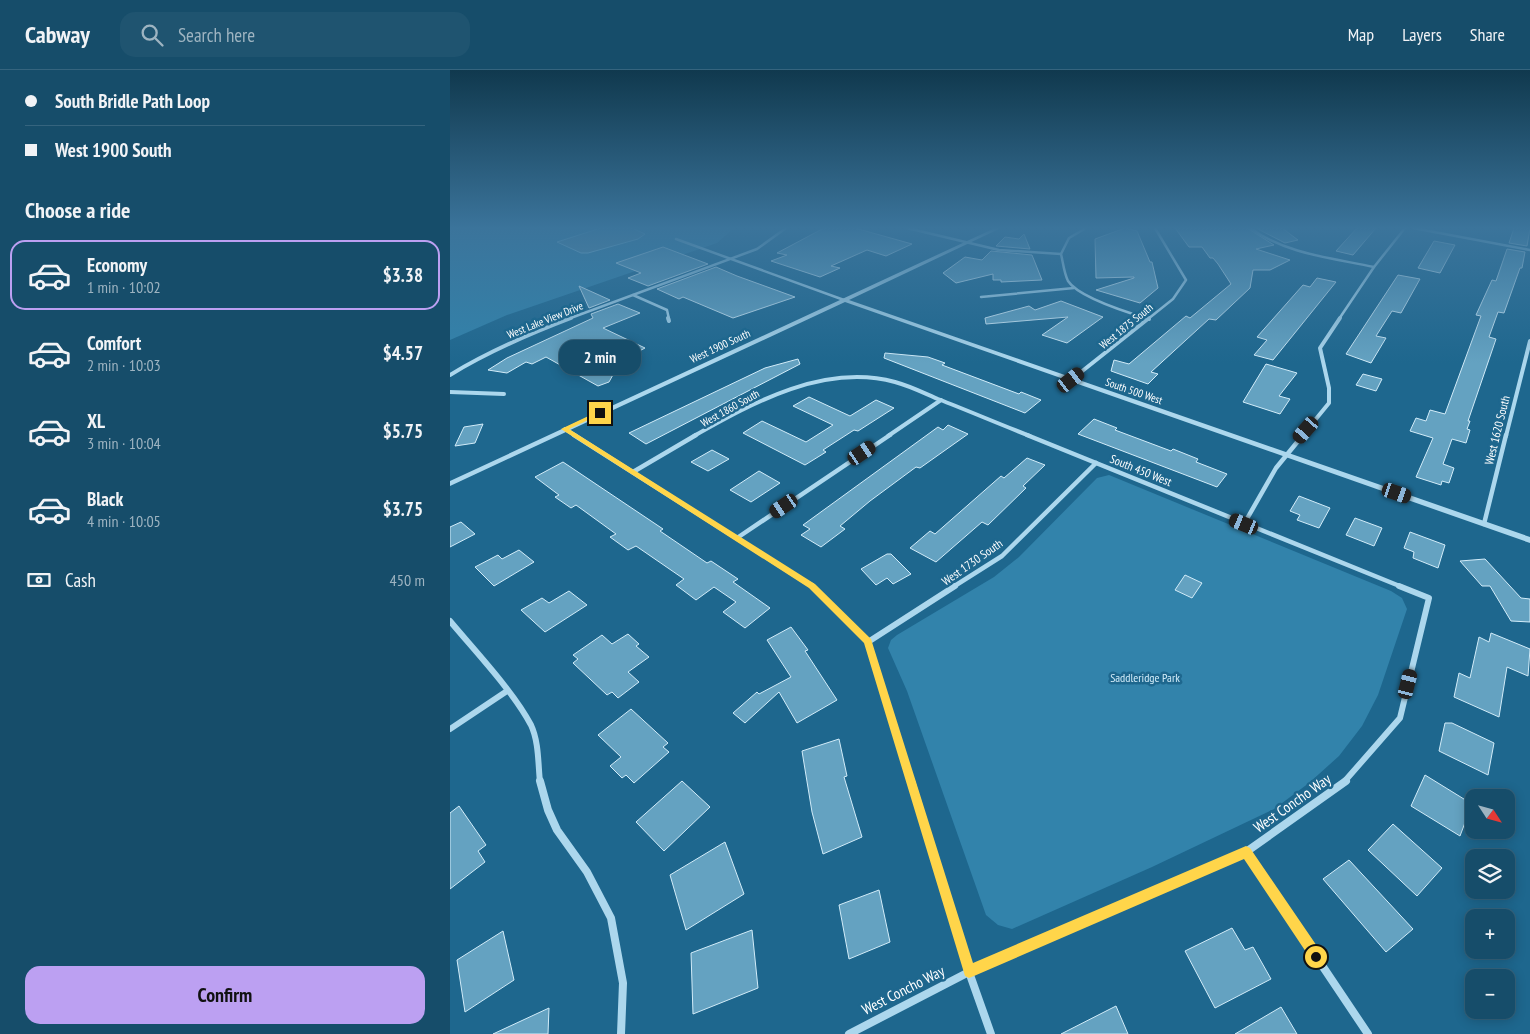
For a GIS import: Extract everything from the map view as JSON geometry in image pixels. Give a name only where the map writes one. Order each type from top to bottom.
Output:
[{"type":"street","name":"West Lake View Drive","points":[[450,375],[476,359],[525,335],[692,273]]},
{"type":"street","name":"South 500 West","points":[[769,273],[1530,540]]},
{"type":"street","name":"West 1900 South","points":[[450,484],[564,429],[902,273]]},
{"type":"street","points":[[1066,273],[1067,279],[1074,288],[1115,308],[1149,320]]},
{"type":"street","name":"West 1875 South","points":[[1071,380],[1149,320],[1173,299],[1186,280],[1182,273]]},
{"type":"street","points":[[1244,524],[1276,468],[1329,403],[1331,390],[1320,358],[1320,348],[1371,273]]},
{"type":"street","points":[[981,297],[1074,288]]},
{"type":"street","points":[[633,295],[667,310],[669,321]]},
{"type":"street","name":"West 1620 South","points":[[1484,524],[1530,341]]},
{"type":"street","name":"South 450 West","points":[[842,377],[870,377],[897,382],[1429,598]]},
{"type":"street","name":"West 1860 South","points":[[633,472],[761,400],[804,384],[842,377]]},
{"type":"street","points":[[450,392],[504,394]]},
{"type":"street","points":[[736,538],[941,400]]},
{"type":"street","points":[[564,429],[812,586],[868,642],[969,972],[991,1034]]},
{"type":"street","name":"West 1730 South","points":[[868,642],[1002,556],[1096,463]]},
{"type":"street","name":"West Concho Way","points":[[848,1034],[969,972],[1246,852],[1343,784],[1400,718],[1429,598]]},
{"type":"street","points":[[450,621],[507,691],[531,726],[537,748],[540,782],[551,817],[557,830],[587,872],[611,918],[623,983],[621,1034]]},
{"type":"street","points":[[450,729],[507,691]]},
{"type":"street","points":[[1246,852],[1368,1034]]},
{"type":"green space","points":[[450,273],[630,273],[507,315],[450,340]]},
{"type":"green space","name":"Saddleridge Park","points":[[1109,475],[1391,591],[1402,598],[1407,609],[1378,695],[1362,726],[1339,756],[1309,783],[1274,809],[1152,867],[1012,929],[998,925],[986,915],[907,691],[888,648],[891,640],[897,635],[994,577],[1019,557],[1097,478]]},
{"type":"building","points":[[641,273],[683,273],[648,286],[628,278]]},
{"type":"building","points":[[700,273],[730,273],[795,297],[733,318],[683,297],[679,299],[657,289]]},
{"type":"building","points":[[808,273],[829,273],[820,277]]},
{"type":"building","points":[[943,273],[1039,273],[1042,280],[1001,282],[1001,280],[993,280],[993,274],[956,283]]},
{"type":"building","points":[[1096,273],[1155,273],[1158,288],[1140,303],[1096,290],[1134,277],[1096,278]]},
{"type":"building","points":[[1224,273],[1253,273],[1250,288],[1216,320],[1209,319],[1151,372],[1158,374],[1148,384],[1111,371],[1114,360],[1129,364],[1186,316],[1190,318],[1231,284]]},
{"type":"building","points":[[1499,273],[1518,273],[1504,313],[1498,312],[1489,337],[1496,339],[1468,421],[1470,421],[1467,429],[1470,430],[1466,443],[1452,439],[1443,464],[1454,468],[1449,483],[1442,481],[1441,485],[1416,477],[1433,438],[1410,431],[1416,418],[1426,421],[1430,410],[1445,414],[1481,316],[1476,315],[1492,280],[1496,281]]},
{"type":"building","points":[[1398,275],[1420,279],[1401,313],[1392,311],[1376,336],[1386,338],[1371,363],[1346,354]]},
{"type":"building","points":[[1317,278],[1336,282],[1273,360],[1254,355],[1267,340],[1257,337],[1303,285],[1310,287]]},
{"type":"building","points":[[579,286],[610,300],[589,308]]},
{"type":"building","points":[[1061,301],[1103,317],[1067,343],[1042,335],[1068,317],[986,324],[985,318],[1029,306],[1035,310]]},
{"type":"building","points":[[618,304],[640,313],[603,328],[645,348],[632,355],[625,353],[609,382],[598,386],[546,357],[532,364],[526,362],[507,373],[488,370],[507,358],[593,318],[591,314]]},
{"type":"building","points":[[885,353],[928,357],[945,363],[942,365],[1019,394],[1021,392],[1041,400],[1025,413],[884,358]]},
{"type":"building","points":[[798,359],[800,364],[646,444],[629,433],[765,368]]},
{"type":"building","points":[[1266,364],[1297,373],[1279,396],[1290,399],[1280,414],[1243,402]]},
{"type":"building","points":[[1363,374],[1382,379],[1376,391],[1356,385]]},
{"type":"building","points":[[809,397],[850,416],[876,400],[894,408],[858,431],[854,430],[823,450],[826,452],[805,465],[743,433],[762,421],[806,442],[833,425],[793,406]]},
{"type":"building","points":[[1094,419],[1117,428],[1115,430],[1198,459],[1196,462],[1227,474],[1217,487],[1078,434]]},
{"type":"building","points":[[483,424],[475,443],[455,446],[464,427]]},
{"type":"building","points":[[948,425],[968,434],[920,468],[916,467],[870,501],[840,526],[845,529],[821,547],[801,535],[810,529],[803,525],[938,427],[943,430]]},
{"type":"building","points":[[712,450],[729,459],[708,471],[691,462]]},
{"type":"building","points":[[1027,458],[1045,465],[1023,486],[1026,488],[988,525],[982,522],[936,562],[910,548],[930,531],[935,534],[1001,476],[1004,478]]},
{"type":"building","points":[[563,462],[663,529],[660,531],[707,563],[711,561],[738,579],[733,582],[770,608],[745,628],[723,612],[736,602],[714,587],[696,600],[676,585],[684,579],[636,546],[628,550],[610,537],[616,534],[576,505],[571,508],[555,497],[559,495],[535,477]]},
{"type":"building","points":[[759,471],[780,483],[751,502],[730,490]]},
{"type":"building","points":[[1299,496],[1330,508],[1319,528],[1297,520],[1300,515],[1290,511]]},
{"type":"building","points":[[1355,518],[1382,528],[1374,546],[1346,535]]},
{"type":"building","points":[[461,522],[475,534],[450,547],[450,527]]},
{"type":"building","points":[[1410,532],[1445,545],[1438,568],[1413,558],[1414,552],[1404,548]]},
{"type":"building","points":[[519,550],[534,562],[494,586],[475,567],[498,555],[502,559]]},
{"type":"building","points":[[887,554],[891,554],[911,574],[893,584],[887,578],[876,585],[861,569]]},
{"type":"building","points":[[1485,559],[1521,598],[1530,599],[1530,622],[1511,621],[1490,586],[1482,586],[1460,561]]},
{"type":"building","points":[[1185,575],[1202,583],[1192,598],[1175,590]]},
{"type":"building","points":[[569,591],[587,605],[545,632],[521,610],[542,598],[549,603]]},
{"type":"building","points":[[791,627],[808,650],[805,651],[837,700],[797,723],[779,692],[745,723],[733,713],[757,692],[759,694],[791,677],[767,640]]},
{"type":"building","points":[[1491,633],[1530,649],[1528,676],[1507,667],[1499,717],[1454,697],[1459,673],[1470,678],[1479,637],[1489,642]]},
{"type":"building","points":[[628,634],[639,644],[636,646],[649,657],[628,672],[639,682],[618,698],[612,692],[607,695],[573,663],[578,659],[573,655],[602,635],[612,644]]},
{"type":"building","points":[[631,709],[668,743],[663,747],[669,752],[634,783],[626,775],[622,778],[610,766],[621,757],[598,735]]},
{"type":"building","points":[[1445,723],[1452,723],[1494,743],[1488,775],[1439,751]]},
{"type":"building","points":[[839,739],[847,776],[844,777],[862,837],[823,854],[812,812],[802,751]]},
{"type":"building","points":[[1425,775],[1465,800],[1465,823],[1460,836],[1411,806]]},
{"type":"building","points":[[682,781],[710,807],[664,851],[636,822]]},
{"type":"building","points":[[459,806],[486,845],[478,851],[485,862],[450,889],[450,813]]},
{"type":"building","points":[[1393,824],[1442,868],[1417,896],[1368,850]]},
{"type":"building","points":[[725,842],[744,894],[686,930],[670,875]]},
{"type":"building","points":[[1349,860],[1413,929],[1386,952],[1323,879]]},
{"type":"building","points":[[879,890],[890,942],[849,959],[839,905]]},
{"type":"building","points":[[1232,928],[1245,950],[1253,947],[1271,979],[1215,1008],[1185,951]]},
{"type":"building","points":[[752,930],[758,988],[693,1014],[691,953]]},
{"type":"building","points":[[503,931],[514,980],[465,1012],[457,960]]},
{"type":"building","points":[[1116,1006],[1128,1034],[1061,1034]]},
{"type":"building","points":[[1281,1007],[1297,1034],[1235,1034]]},
{"type":"building","points":[[549,1008],[548,1034],[493,1034]]},
{"type":"route","points":[[600,413],[564,429],[812,586],[868,642],[969,972],[1246,852],[1316,957]]}]
